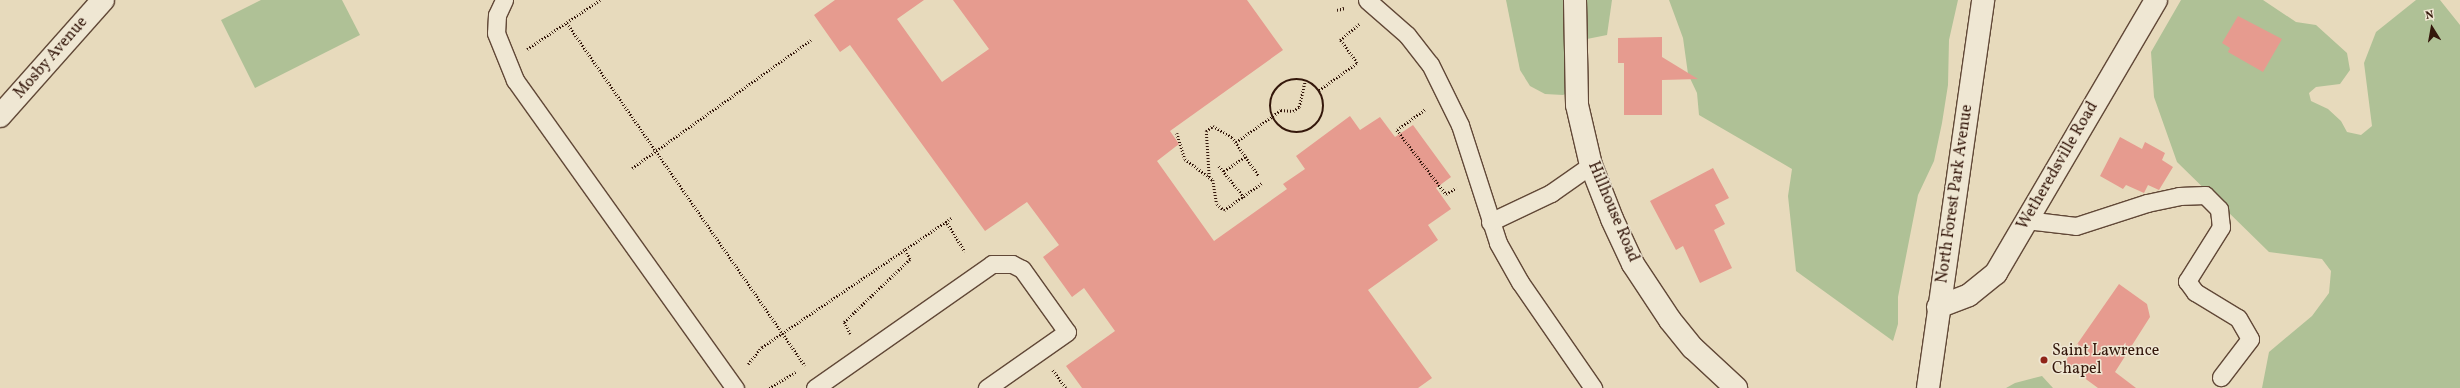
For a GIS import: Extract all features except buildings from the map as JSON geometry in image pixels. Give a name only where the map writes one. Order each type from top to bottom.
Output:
[{"type":"street","name":"Mosby Avenue","points":[[0,116],[103,0]]},
{"type":"street","name":"Hillhouse Road","points":[[1575,0],[1576,92],[1592,165],[1612,219],[1651,291],[1693,348],[1736,388]]},
{"type":"street","name":"North Forest Park Avenue","points":[[1928,388],[1938,307],[1983,0]]},
{"type":"street","name":"Wetheredsville Road","points":[[1938,307],[1969,295],[1996,273],[2156,0]]},
{"type":"lane","points":[[504,0],[497,15],[496,33],[515,80],[736,388]]},
{"type":"lane","points":[[1367,0],[1407,36],[1430,64],[1460,125],[1490,222],[1520,282],[1593,388]]},
{"type":"lane","points":[[1490,222],[1551,193],[1592,165]]},
{"type":"lane","points":[[2026,220],[2076,226],[2147,203],[2179,196],[2205,195],[2219,209],[2221,227],[2187,281],[2195,292],[2238,318],[2250,339],[2222,377]]},
{"type":"lane","points":[[815,388],[992,264],[1012,264],[1022,269],[1066,332],[987,388]]},
{"type":"path","points":[[522,52],[600,0]]},
{"type":"path","points":[[1337,10],[1348,7],[1352,10]]},
{"type":"path","points":[[1319,90],[1357,63],[1340,40],[1360,25],[1358,19]]},
{"type":"path","points":[[567,22],[808,370]]},
{"type":"path","points":[[632,168],[811,40]]},
{"type":"path","points":[[1296,79],[1305,80],[1319,90],[1324,107],[1319,120],[1310,129],[1292,132],[1284,129],[1272,116],[1271,99],[1280,84],[1296,79]]},
{"type":"path","points":[[1236,142],[1281,110],[1293,111],[1299,107],[1305,80]]},
{"type":"path","points":[[1432,105],[1397,130],[1446,194],[1457,187]]},
{"type":"path","points":[[1209,177],[1206,131],[1213,126],[1225,131],[1236,142],[1260,176]]},
{"type":"path","points":[[1177,133],[1186,159],[1213,180],[1216,204],[1224,210],[1262,183]]},
{"type":"path","points":[[1224,171],[1246,156]]},
{"type":"path","points":[[1219,166],[1244,197]]},
{"type":"path","points":[[1455,179],[1458,192]]},
{"type":"path","points":[[746,371],[750,359],[782,333],[951,218]]},
{"type":"path","points":[[946,221],[966,251]]},
{"type":"path","points":[[850,334],[844,322],[910,258],[904,249]]},
{"type":"path","points":[[1050,366],[1066,388]]},
{"type":"green space","points":[[261,0],[342,0],[360,35],[255,88],[221,20]]},
{"type":"green space","points":[[1506,0],[1569,0],[1570,92],[1563,95],[1545,94],[1530,86],[1520,70]]},
{"type":"green space","points":[[1582,0],[1612,0],[1607,35],[1582,40]]},
{"type":"green space","points":[[1669,0],[1958,0],[1949,40],[1948,85],[1942,123],[1934,161],[1918,195],[1898,297],[1898,324],[1893,341],[1796,271],[1788,196],[1792,169],[1699,115],[1697,93],[1688,74],[1683,38]]},
{"type":"green space","points":[[2181,0],[2263,0],[2296,22],[2316,25],[2347,53],[2350,70],[2340,84],[2316,87],[2309,93],[2311,101],[2328,109],[2341,121],[2347,132],[2361,135],[2372,126],[2364,63],[2376,32],[2416,0],[2440,0],[2460,25],[2460,388],[2262,388],[2269,352],[2312,316],[2329,293],[2331,271],[2322,259],[2269,252],[2177,162],[2154,97],[2151,52]]},
{"type":"green space","points":[[2042,376],[2053,388],[2006,388],[2015,383]]},
{"type":"place","name":"Saint Lawrence Chapel","points":[[2044,360]]}]
